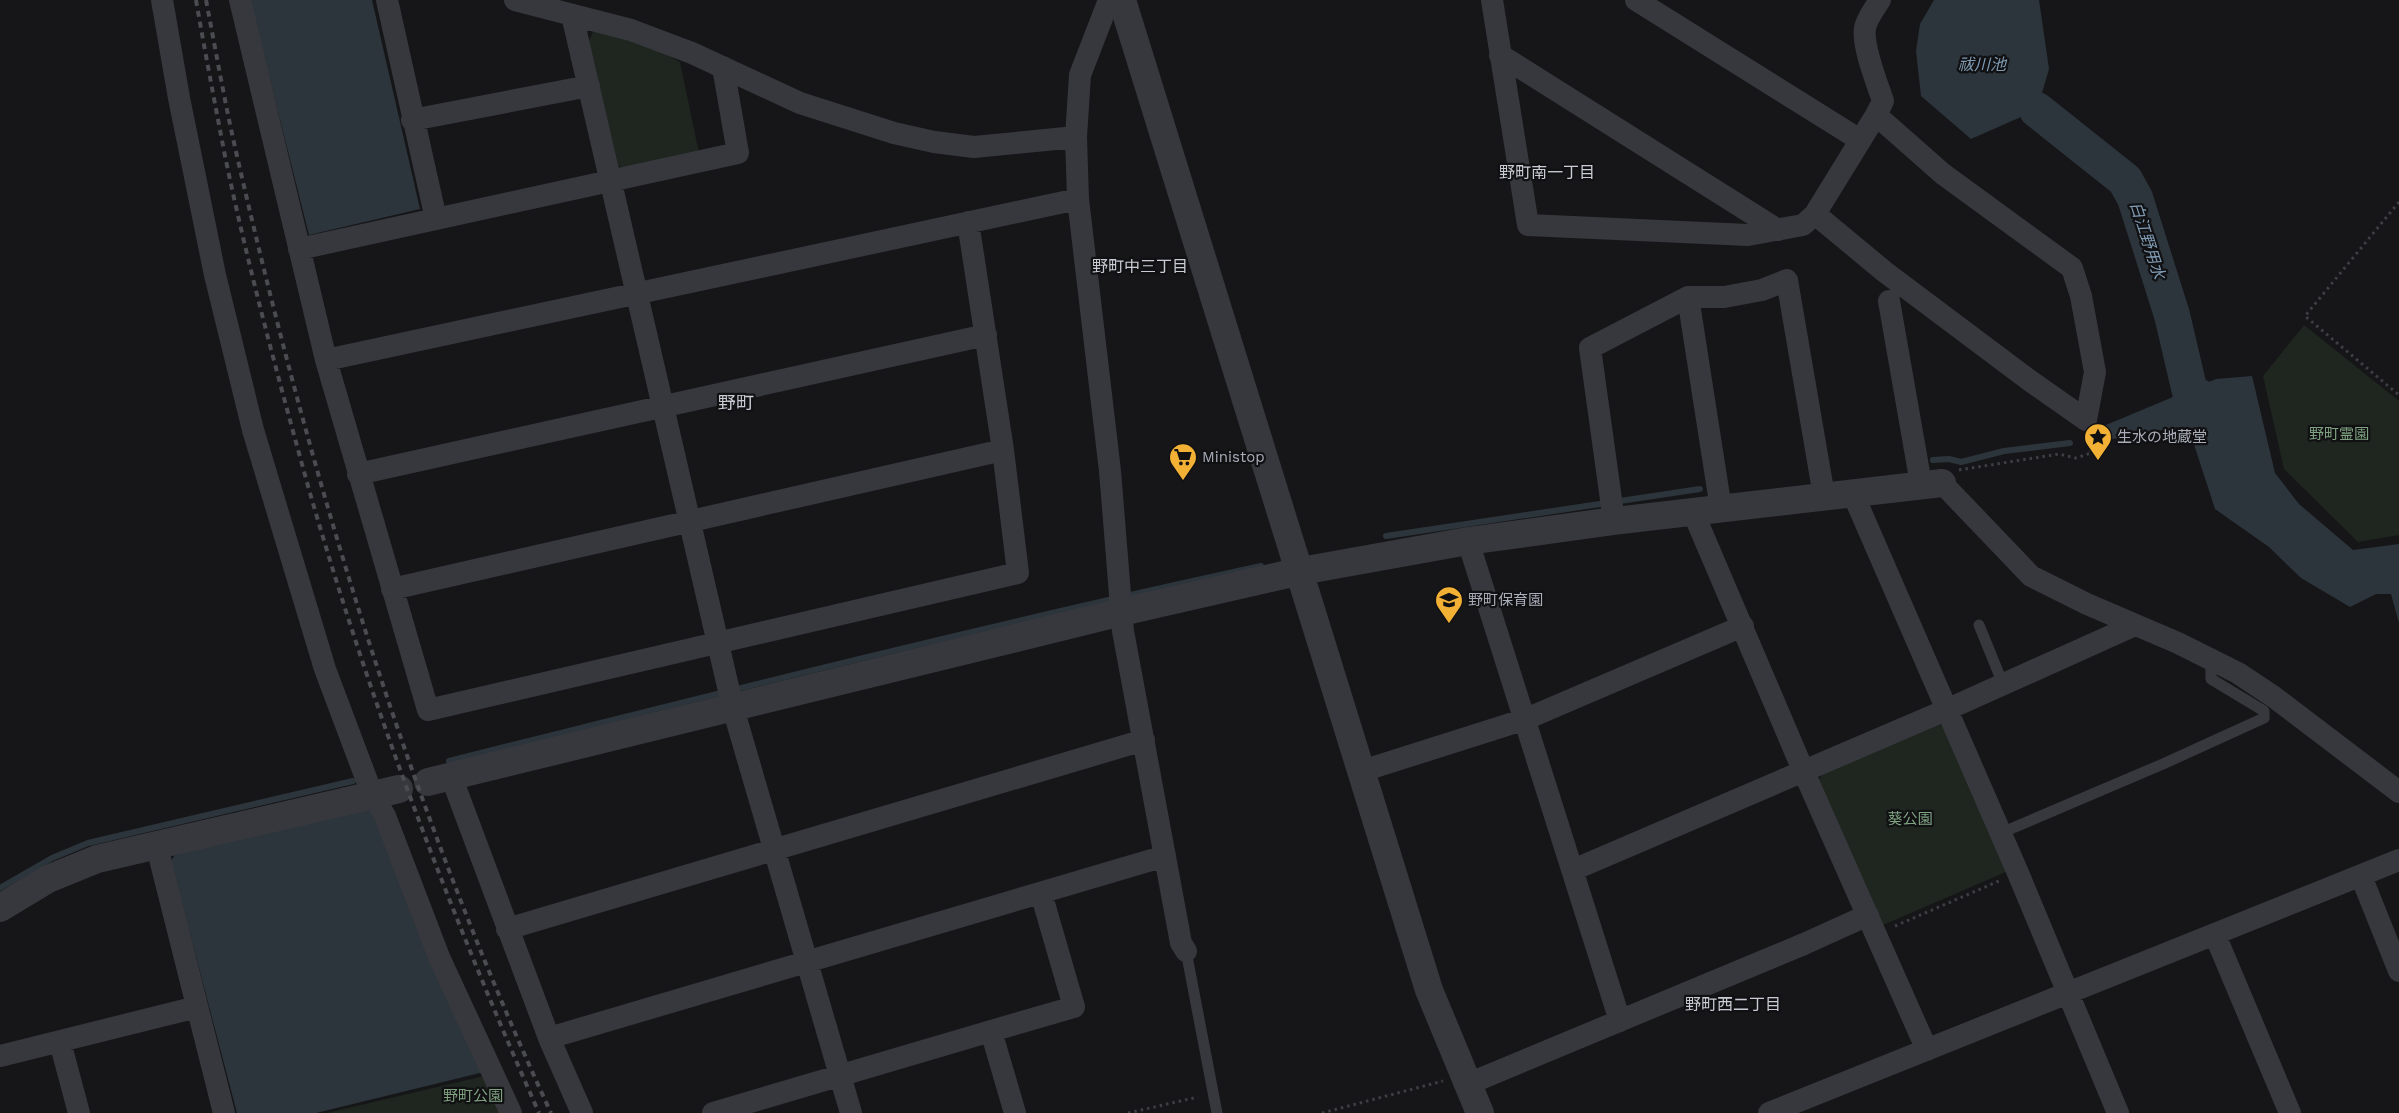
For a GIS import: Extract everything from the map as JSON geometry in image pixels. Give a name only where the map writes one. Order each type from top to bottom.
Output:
[{"type":"street","points":[[162,0],[179,98],[215,275],[253,430],[326,669],[385,791],[385,816],[439,957],[511,1113]]},
{"type":"street","points":[[240,0],[326,360],[428,710],[1018,573],[1003,450],[968,222]]},
{"type":"street","points":[[387,0],[412,120],[436,219]]},
{"type":"street","points":[[515,0],[631,30],[722,67],[800,103],[894,133],[934,142],[974,147],[1076,137]]},
{"type":"street","points":[[1109,0],[1080,75],[1076,137],[1078,199],[1110,472],[1124,631],[1164,856],[1181,943],[1186,952]]},
{"type":"street","points":[[1122,0],[1301,571],[1429,990],[1480,1113]]},
{"type":"street","points":[[1492,0],[1528,225],[1748,235],[1803,225],[1815,214],[1883,101],[1867,44],[1865,28],[1870,4]]},
{"type":"street","points":[[1636,0],[1860,140]]},
{"type":"street","points":[[572,15],[730,697],[851,1113]]},
{"type":"street","points":[[1500,55],[1778,230]]},
{"type":"street","points":[[299,249],[738,153],[722,67]]},
{"type":"street","points":[[412,120],[589,86]]},
{"type":"street","points":[[1815,214],[1885,272],[2029,380],[2086,420],[2094,372],[2081,296],[2072,268],[1943,174],[1876,114]]},
{"type":"street","points":[[326,360],[1078,199]]},
{"type":"street","points":[[1614,518],[1590,348],[1688,297],[1724,297],[1762,290],[1787,280],[1824,496]]},
{"type":"street","points":[[1688,297],[1720,509]]},
{"type":"street","points":[[1889,301],[1932,484],[2031,576],[2211,659],[2274,697],[2399,792]]},
{"type":"street","points":[[358,474],[986,335]]},
{"type":"street","points":[[392,589],[688,520],[1003,450]]},
{"type":"street","points":[[582,1113],[507,929],[440,779],[730,697],[1121,601],[1468,541],[1614,518],[1693,512],[1932,484]]},
{"type":"street","points":[[1853,494],[2001,833],[2118,1113]]},
{"type":"street","points":[[1693,512],[1803,770],[1927,1050]]},
{"type":"street","points":[[1468,541],[1620,1020]]},
{"type":"street","points":[[1573,870],[1946,710],[2135,625]]},
{"type":"street","points":[[1362,771],[1526,719],[1743,626]]},
{"type":"street","points":[[507,929],[1144,740]]},
{"type":"street","points":[[0,908],[48,879],[97,859],[156,843],[385,791]]},
{"type":"street","points":[[156,843],[224,1113]]},
{"type":"street","points":[[550,1038],[1164,856]]},
{"type":"street","points":[[1769,1113],[2399,860]]},
{"type":"street","points":[[2361,876],[2399,971]]},
{"type":"street","points":[[712,1113],[1074,1007],[1041,892]]},
{"type":"street","points":[[1466,1080],[1620,1020],[1804,944],[1872,924]]},
{"type":"street","points":[[2215,935],[2290,1113]]},
{"type":"street","points":[[0,1056],[197,1007]]},
{"type":"street","points":[[991,1031],[1015,1113]]},
{"type":"street","points":[[60,1042],[79,1113]]},
{"type":"lane","points":[[1978,624],[2003,684]]},
{"type":"lane","points":[[2001,833],[2164,764],[2264,718],[2264,711],[2210,679],[2211,659]]},
{"type":"lane","points":[[1186,952],[1217,1113]]},
{"type":"path","points":[[2399,202],[2305,316],[2399,395]]},
{"type":"path","points":[[1932,484],[1946,472],[2059,454],[2076,458],[2091,454],[2086,420]]},
{"type":"path","points":[[1872,924],[2018,873]]},
{"type":"path","points":[[1322,1113],[1466,1080]]},
{"type":"path","points":[[1128,1113],[1213,1093]]},
{"type":"green space","points":[[595,28],[635,38],[680,62],[699,153],[625,171],[618,165],[589,41]]},
{"type":"green space","name":"野町霊園","points":[[2304,325],[2399,401],[2399,535],[2358,542],[2284,469],[2263,376]]},
{"type":"green space","name":"葵公園","points":[[1936,722],[1946,728],[2008,871],[1883,925],[1818,782],[1824,770]]},
{"type":"green space","name":"野町公園","points":[[484,1076],[502,1113],[327,1113]]},
{"type":"water","points":[[250,0],[372,0],[420,209],[309,235]]},
{"type":"water","name":"祓川池","points":[[1934,0],[2039,0],[2049,69],[2037,110],[1971,139],[1921,96],[1916,51],[1920,24]]},
{"type":"water","points":[[2252,376],[2275,473],[2299,504],[2353,550],[2399,544],[2399,623],[2391,594],[2376,594],[2350,607],[2301,578],[2269,547],[2215,509],[2189,429],[2178,427],[2096,442],[2094,430],[2216,379]]},
{"type":"water","points":[[371,809],[484,1072],[316,1113],[237,1113],[171,861],[176,853]]},
{"type":"waterway","name":"白江野用水","points":[[2037,110],[2125,180],[2135,198],[2172,315],[2190,392],[2228,412],[2229,417]]},
{"type":"waterway","points":[[1933,460],[1949,459],[1961,462],[2004,451],[2070,443]]},
{"type":"waterway","points":[[1386,536],[1700,489]]},
{"type":"waterway","points":[[449,761],[956,636],[1261,566]]},
{"type":"waterway","points":[[0,888],[52,858],[88,843],[353,781]]},
{"type":"railway","points":[[196,0],[225,156],[243,239],[308,486],[332,566],[384,725],[442,882],[539,1113]]},
{"type":"railway","points":[[206,0],[233,136],[266,278],[332,522],[369,643],[409,762],[453,881],[500,998],[551,1113]]},
{"type":"place","name":"生水の地蔵堂","points":[[2098,461]]},
{"type":"place","name":"Ministop","points":[[1183,481]]},
{"type":"place","name":"野町保育園","points":[[1449,624]]},
{"type":"district","name":"野町南一丁目","points":[[1547,172]]},
{"type":"district","name":"野町中三丁目","points":[[1140,266]]},
{"type":"district","name":"野町","points":[[736,403]]},
{"type":"district","name":"野町西二丁目","points":[[1733,1004]]}]
